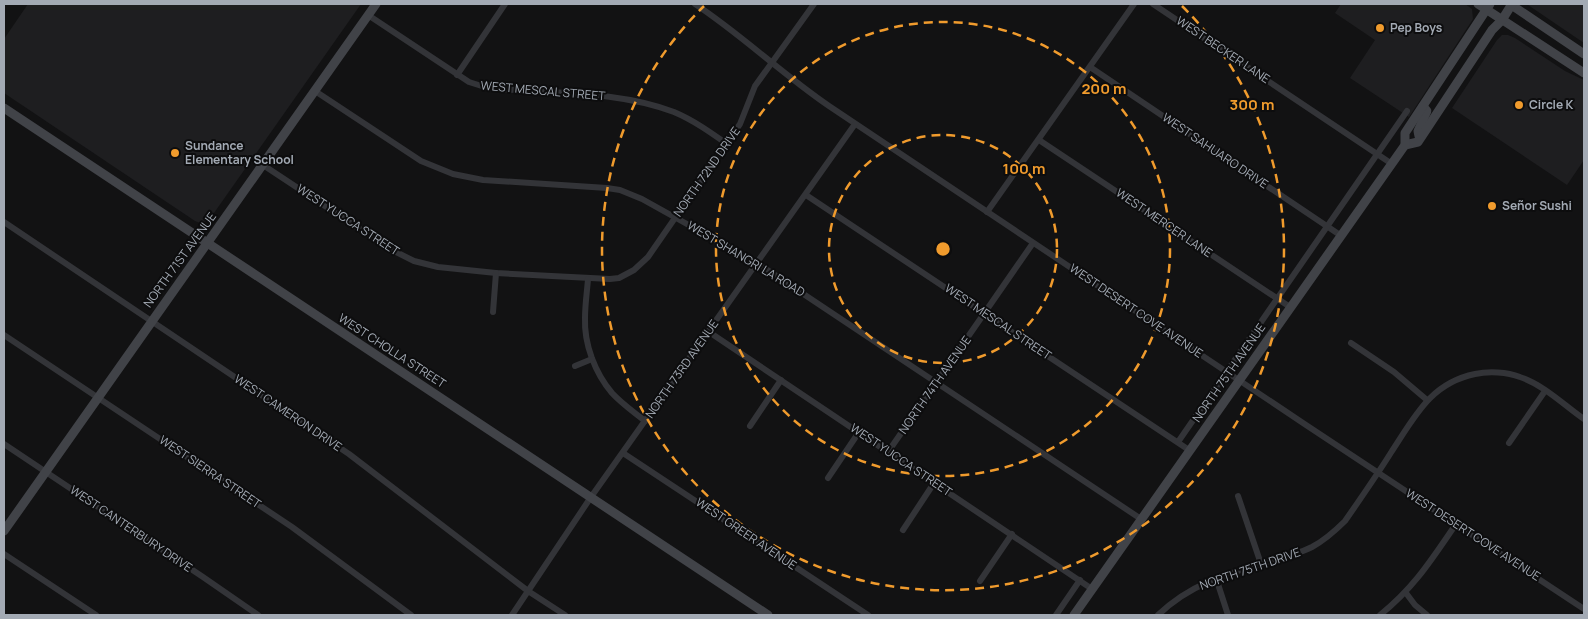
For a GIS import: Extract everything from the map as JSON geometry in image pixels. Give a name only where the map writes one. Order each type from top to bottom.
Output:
[{"type":"street","name":"NORTH 71ST AVENUE","points":[[4,531],[376,4]]},
{"type":"street","points":[[457,75],[505,4]]},
{"type":"street","name":"WEST DESERT COVE AVENUE","points":[[695,4],[730,28],[805,90],[1584,609]]},
{"type":"street","name":"NORTH 72ND DRIVE","points":[[588,279],[619,278],[634,270],[648,257],[740,124],[755,86],[814,4]]},
{"type":"street","points":[[987,212],[1134,4]]},
{"type":"street","name":"WEST BECKER LANE","points":[[1153,4],[1392,164]]},
{"type":"street","points":[[1478,4],[1488,6],[1502,20],[1584,73]]},
{"type":"street","points":[[1405,145],[1418,142],[1511,4],[1584,54]]},
{"type":"street","name":"NORTH 75TH AVENUE","points":[[1074,615],[1405,145],[1405,133],[1488,6]]},
{"type":"street","name":"WEST MESCAL STREET","points":[[368,15],[468,82],[488,88],[618,98],[649,104],[687,118],[727,144]]},
{"type":"street","name":"WEST SAHUARO DRIVE","points":[[1090,67],[1340,235]]},
{"type":"street","name":"WEST SHANGRI LA ROAD","points":[[316,91],[411,156],[442,171],[484,180],[620,190],[642,199],[757,263],[1141,518]]},
{"type":"street","points":[[1420,138],[1418,131],[1427,112],[1423,106]]},
{"type":"street","name":"WEST CHOLLA STREET","points":[[4,108],[768,615]]},
{"type":"street","name":"NORTH 75TH AVENUE","points":[[1178,442],[1407,111]]},
{"type":"street","name":"NORTH 73RD AVENUE","points":[[512,615],[591,497],[855,124]]},
{"type":"street","name":"WEST MERCER LANE","points":[[1039,140],[1290,307]]},
{"type":"street","name":"WEST YUCCA STREET","points":[[263,165],[390,249],[414,260],[438,267],[588,279]]},
{"type":"street","name":"WEST MESCAL STREET","points":[[806,195],[1190,450]]},
{"type":"street","name":"WEST CAMERON DRIVE","points":[[4,222],[349,454],[528,592],[565,615]]},
{"type":"street","name":"NORTH 74TH AVENUE","points":[[888,452],[1034,243]]},
{"type":"street","points":[[493,312],[496,273]]},
{"type":"street","points":[[588,279],[585,319],[592,359],[605,384],[613,394],[645,421]]},
{"type":"street","name":"WEST YUCCA STREET","points":[[709,332],[1092,589]]},
{"type":"street","name":"WEST SIERRA STREET","points":[[4,335],[292,527],[411,615]]},
{"type":"street","points":[[1351,343],[1394,372],[1427,400],[1446,384],[1461,378],[1479,373],[1505,374],[1520,377],[1545,391],[1584,418]]},
{"type":"street","points":[[575,366],[592,359]]},
{"type":"street","points":[[750,426],[781,380]]},
{"type":"street","points":[[1509,443],[1545,391]]},
{"type":"street","name":"NORTH 75TH DRIVE","points":[[1158,615],[1188,591],[1216,578],[1298,553],[1335,532],[1345,521],[1427,400]]},
{"type":"street","points":[[828,478],[858,432]]},
{"type":"street","name":"WEST CANTERBURY DRIVE","points":[[4,444],[258,615]]},
{"type":"street","name":"WEST GREER AVENUE","points":[[623,453],[868,615]]},
{"type":"street","points":[[903,530],[934,483]]},
{"type":"street","points":[[1238,496],[1261,564]]},
{"type":"street","points":[[1380,615],[1406,592],[1422,574],[1456,524]]},
{"type":"street","points":[[980,581],[1012,534]]},
{"type":"street","points":[[4,554],[96,615]]},
{"type":"street","points":[[1216,578],[1228,615]]},
{"type":"street","points":[[1056,615],[1080,580]]},
{"type":"street","points":[[1406,592],[1415,605],[1428,615]]},
{"type":"shaded area","name":"Sundance Elementary School","points":[[28,4],[361,4],[214,213],[208,221],[200,223],[4,93],[4,39]]},
{"type":"shaded area","points":[[1341,4],[1465,4],[1472,9],[1473,19],[1409,117],[1350,78],[1375,40],[1335,13]]},
{"type":"shaded area","points":[[1527,4],[1584,4],[1584,43],[1531,7]]},
{"type":"shaded area","points":[[1502,35],[1515,38],[1565,71],[1584,80],[1584,160],[1567,185],[1452,108]]},
{"type":"place","name":"Pep Boys","points":[[1380,28]]},
{"type":"place","name":"Circle K","points":[[1519,105]]},
{"type":"place","name":"Sundance Elementary School","points":[[175,153]]},
{"type":"place","name":"Señor Sushi","points":[[1492,206]]}]
